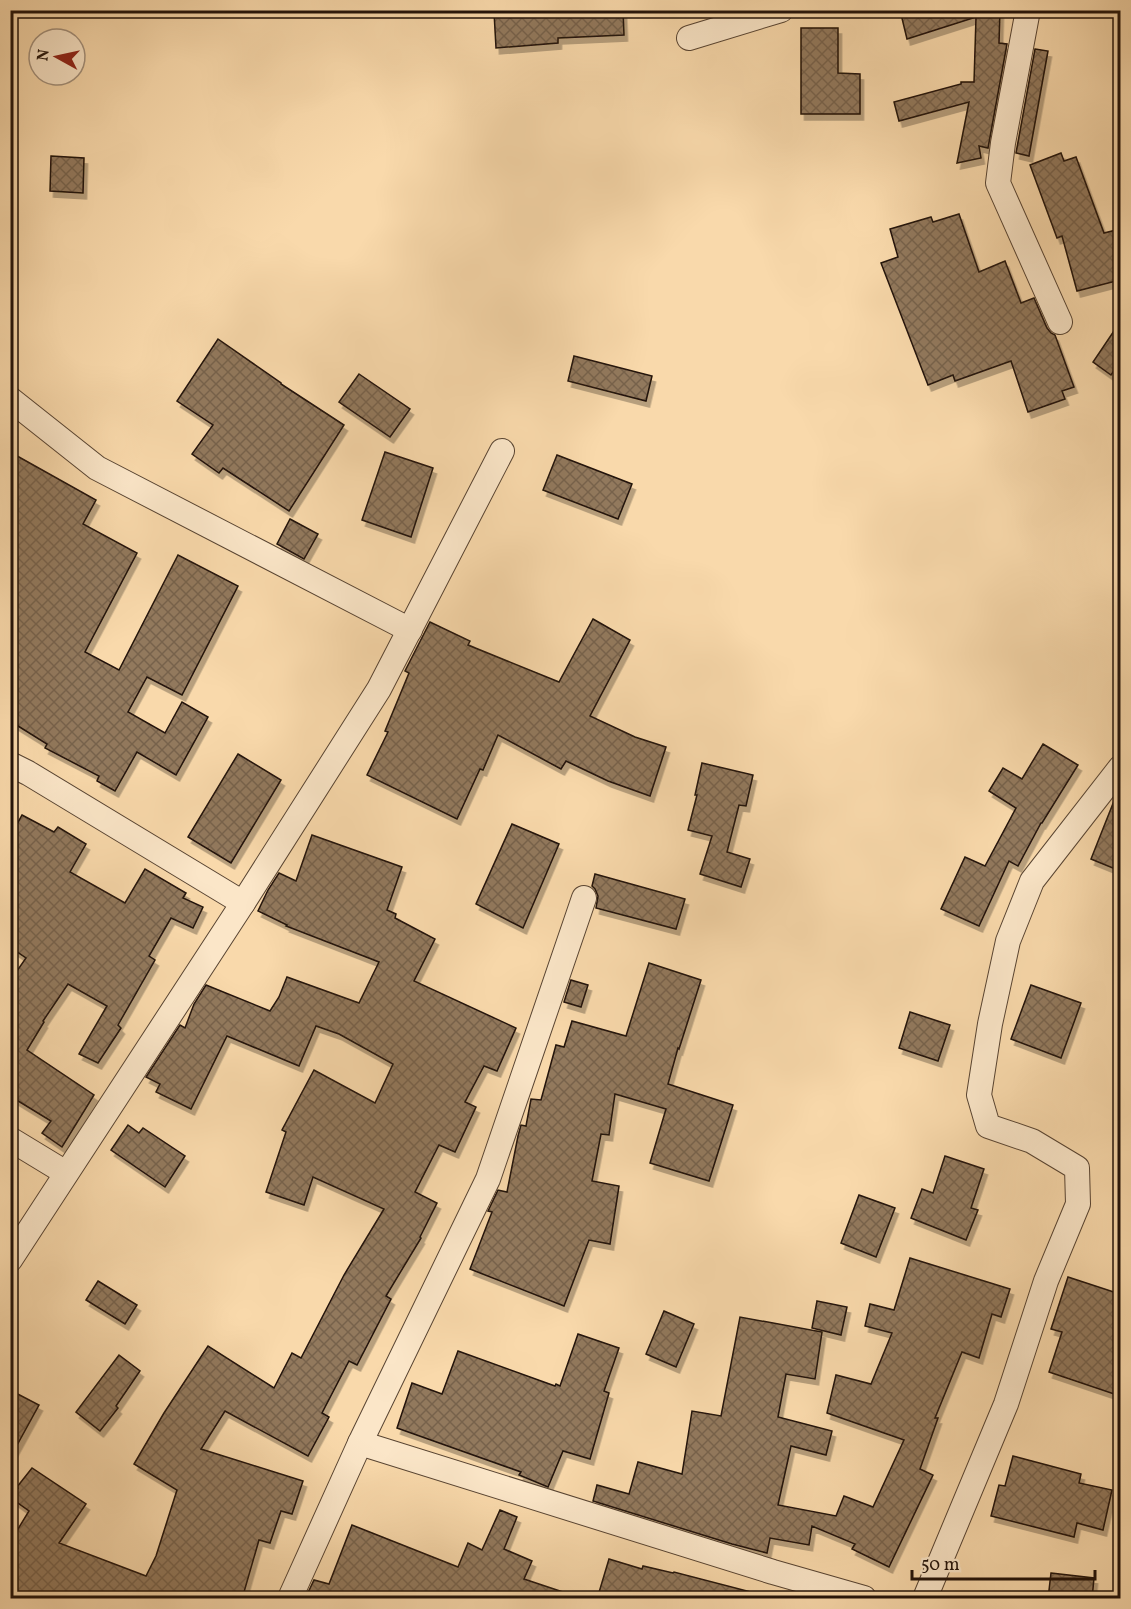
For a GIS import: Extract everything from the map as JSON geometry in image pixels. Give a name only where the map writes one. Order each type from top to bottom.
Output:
[{"type":"street","points":[[689,38],[781,10]]},
{"type":"street","points":[[1029,10],[1003,143],[998,183],[1060,322]]},
{"type":"street","points":[[10,399],[97,468],[410,630]]},
{"type":"street","points":[[10,1260],[243,903],[379,689],[502,451]]},
{"type":"street","points":[[10,764],[243,903]]},
{"type":"street","points":[[925,1599],[1006,1404],[1046,1281],[1078,1204],[1077,1168],[1032,1141],[988,1126],[980,1095],[990,1024],[1008,941],[1032,882],[1120,768]]},
{"type":"street","points":[[290,1599],[360,1443],[488,1179],[584,898]]},
{"type":"street","points":[[10,1139],[66,1173]]},
{"type":"street","points":[[360,1443],[864,1599]]},
{"type":"building","points":[[623,10],[624,35],[558,38],[558,43],[496,48],[494,12]]},
{"type":"building","points":[[900,10],[1000,10],[999,43],[1007,44],[988,148],[979,146],[981,158],[957,163],[969,102],[899,121],[894,102],[961,84],[961,82],[974,82],[976,17],[907,39]]},
{"type":"building","points":[[801,28],[838,28],[838,73],[860,74],[860,114],[801,114]]},
{"type":"building","points":[[1035,49],[1048,51],[1029,156],[1016,153]]},
{"type":"building","points":[[1061,153],[1064,161],[1076,157],[1104,233],[1120,229],[1120,280],[1077,291],[1062,236],[1057,238],[1030,165]]},
{"type":"building","points":[[51,156],[84,158],[83,193],[50,191]]},
{"type":"building","points":[[959,214],[979,272],[1005,261],[1021,303],[1034,298],[1047,328],[1055,335],[1074,387],[1062,391],[1065,399],[1028,412],[1011,361],[955,381],[953,375],[928,385],[881,263],[898,257],[890,229],[931,217],[933,222]]},
{"type":"building","points":[[1120,322],[1120,362],[1111,375],[1093,362]]},
{"type":"building","points":[[218,339],[344,425],[289,511],[223,468],[219,473],[192,454],[213,425],[177,401]]},
{"type":"building","points":[[574,356],[652,376],[646,401],[568,381]]},
{"type":"building","points":[[359,374],[410,409],[390,437],[339,402]]},
{"type":"building","points":[[10,452],[96,500],[83,524],[137,553],[85,652],[119,670],[178,555],[238,586],[182,695],[147,677],[128,712],[165,733],[182,702],[208,717],[176,775],[137,752],[115,791],[97,781],[99,776],[45,748],[47,744],[10,721]]},
{"type":"building","points":[[385,452],[433,468],[411,537],[362,520]]},
{"type":"building","points":[[557,455],[632,484],[618,519],[543,490]]},
{"type":"building","points":[[290,519],[318,534],[304,559],[277,544]]},
{"type":"building","points":[[593,619],[630,640],[590,716],[635,737],[666,747],[650,796],[608,781],[566,761],[561,769],[498,735],[483,770],[480,769],[457,819],[367,775],[388,732],[385,731],[409,673],[405,671],[430,622],[470,641],[468,645],[559,682]]},
{"type":"building","points":[[1043,744],[1078,765],[1041,823],[1018,866],[1009,861],[979,926],[941,909],[965,857],[985,866],[1016,808],[989,791],[1003,768],[1022,779]]},
{"type":"building","points":[[238,754],[281,780],[231,863],[188,837]]},
{"type":"building","points":[[702,763],[753,775],[746,806],[739,805],[727,852],[750,859],[741,887],[700,874],[712,836],[688,830]]},
{"type":"building","points":[[1120,791],[1120,871],[1091,859]]},
{"type":"building","points":[[22,815],[54,832],[58,827],[86,844],[70,872],[125,903],[145,869],[186,893],[183,898],[203,907],[193,928],[171,918],[149,956],[155,960],[118,1025],[121,1028],[98,1063],[79,1054],[107,1006],[68,984],[43,1021],[27,1050],[94,1095],[62,1147],[42,1133],[51,1121],[10,1096],[10,981],[26,958],[10,947],[10,837]]},
{"type":"building","points":[[512,824],[559,844],[523,928],[476,904]]},
{"type":"building","points":[[312,835],[402,867],[387,910],[396,914],[395,918],[435,939],[414,981],[516,1028],[497,1071],[484,1066],[465,1102],[476,1107],[455,1152],[439,1145],[415,1192],[437,1203],[421,1238],[386,1296],[391,1299],[357,1365],[349,1361],[322,1413],[329,1417],[308,1456],[225,1411],[201,1449],[303,1481],[292,1514],[281,1511],[270,1543],[259,1540],[242,1599],[10,1599],[10,1542],[29,1511],[11,1498],[32,1468],[86,1504],[59,1543],[146,1576],[156,1556],[177,1490],[134,1464],[164,1413],[208,1346],[274,1388],[292,1353],[301,1358],[344,1275],[384,1209],[313,1177],[304,1205],[266,1192],[286,1132],[282,1130],[314,1070],[375,1103],[393,1064],[339,1034],[316,1026],[299,1066],[227,1036],[191,1109],[156,1092],[160,1084],[146,1077],[180,1025],[185,1028],[194,1004],[206,985],[270,1011],[287,977],[359,1003],[379,962],[286,926],[258,911],[279,873],[296,881]]},
{"type":"building","points":[[595,874],[685,899],[676,929],[596,908],[598,896],[592,886]]},
{"type":"building","points":[[649,963],[701,980],[668,1084],[733,1105],[709,1181],[650,1163],[666,1109],[615,1094],[609,1135],[601,1134],[592,1181],[619,1186],[610,1244],[589,1240],[564,1306],[470,1269],[492,1212],[488,1211],[498,1190],[507,1192],[521,1125],[526,1126],[531,1099],[541,1100],[556,1045],[564,1047],[572,1021],[626,1036]]},
{"type":"building","points":[[571,980],[588,985],[581,1007],[564,1002]]},
{"type":"building","points":[[1031,985],[1081,1003],[1061,1058],[1011,1039]]},
{"type":"building","points":[[910,1012],[950,1025],[938,1061],[899,1048]]},
{"type":"building","points":[[128,1125],[139,1133],[143,1128],[185,1156],[165,1187],[111,1150]]},
{"type":"building","points":[[945,1156],[984,1169],[971,1208],[978,1210],[966,1240],[911,1218],[922,1189],[933,1193]]},
{"type":"building","points":[[859,1195],[895,1208],[876,1257],[841,1243]]},
{"type":"building","points":[[910,1258],[1010,1289],[1001,1317],[992,1314],[979,1358],[962,1352],[935,1418],[938,1418],[920,1469],[933,1475],[889,1567],[852,1549],[855,1544],[812,1526],[809,1545],[770,1538],[767,1553],[593,1501],[597,1485],[629,1494],[638,1462],[682,1474],[692,1411],[721,1416],[740,1317],[822,1332],[815,1379],[786,1374],[778,1417],[832,1431],[826,1455],[791,1446],[778,1505],[836,1516],[844,1496],[873,1507],[904,1440],[827,1413],[836,1375],[871,1384],[892,1333],[865,1326],[870,1304],[894,1310]]},
{"type":"building","points":[[1068,1277],[1120,1294],[1120,1396],[1049,1372],[1062,1332],[1051,1329]]},
{"type":"building","points":[[98,1281],[137,1305],[125,1324],[86,1300]]},
{"type":"building","points":[[817,1301],[847,1307],[841,1335],[812,1328]]},
{"type":"building","points":[[664,1311],[694,1324],[676,1367],[646,1354]]},
{"type":"building","points":[[578,1334],[619,1348],[604,1391],[609,1393],[590,1459],[563,1451],[548,1487],[519,1475],[521,1472],[397,1428],[412,1383],[442,1394],[458,1351],[560,1386]]},
{"type":"building","points":[[119,1355],[140,1371],[116,1406],[118,1408],[100,1431],[76,1412]]},
{"type":"building","points":[[10,1390],[39,1405],[10,1458]]},
{"type":"building","points":[[1013,1456],[1081,1474],[1079,1483],[1112,1490],[1103,1530],[1077,1523],[1074,1537],[991,1516],[999,1485],[1005,1486]]},
{"type":"building","points":[[500,1510],[517,1517],[504,1549],[532,1561],[524,1579],[572,1595],[571,1599],[305,1599],[314,1580],[329,1584],[352,1525],[458,1567],[468,1543],[482,1550]]},
{"type":"building","points":[[609,1559],[642,1569],[643,1566],[674,1572],[751,1592],[750,1599],[597,1599]]},
{"type":"building","points":[[1051,1573],[1094,1578],[1092,1599],[1048,1599]]}]
